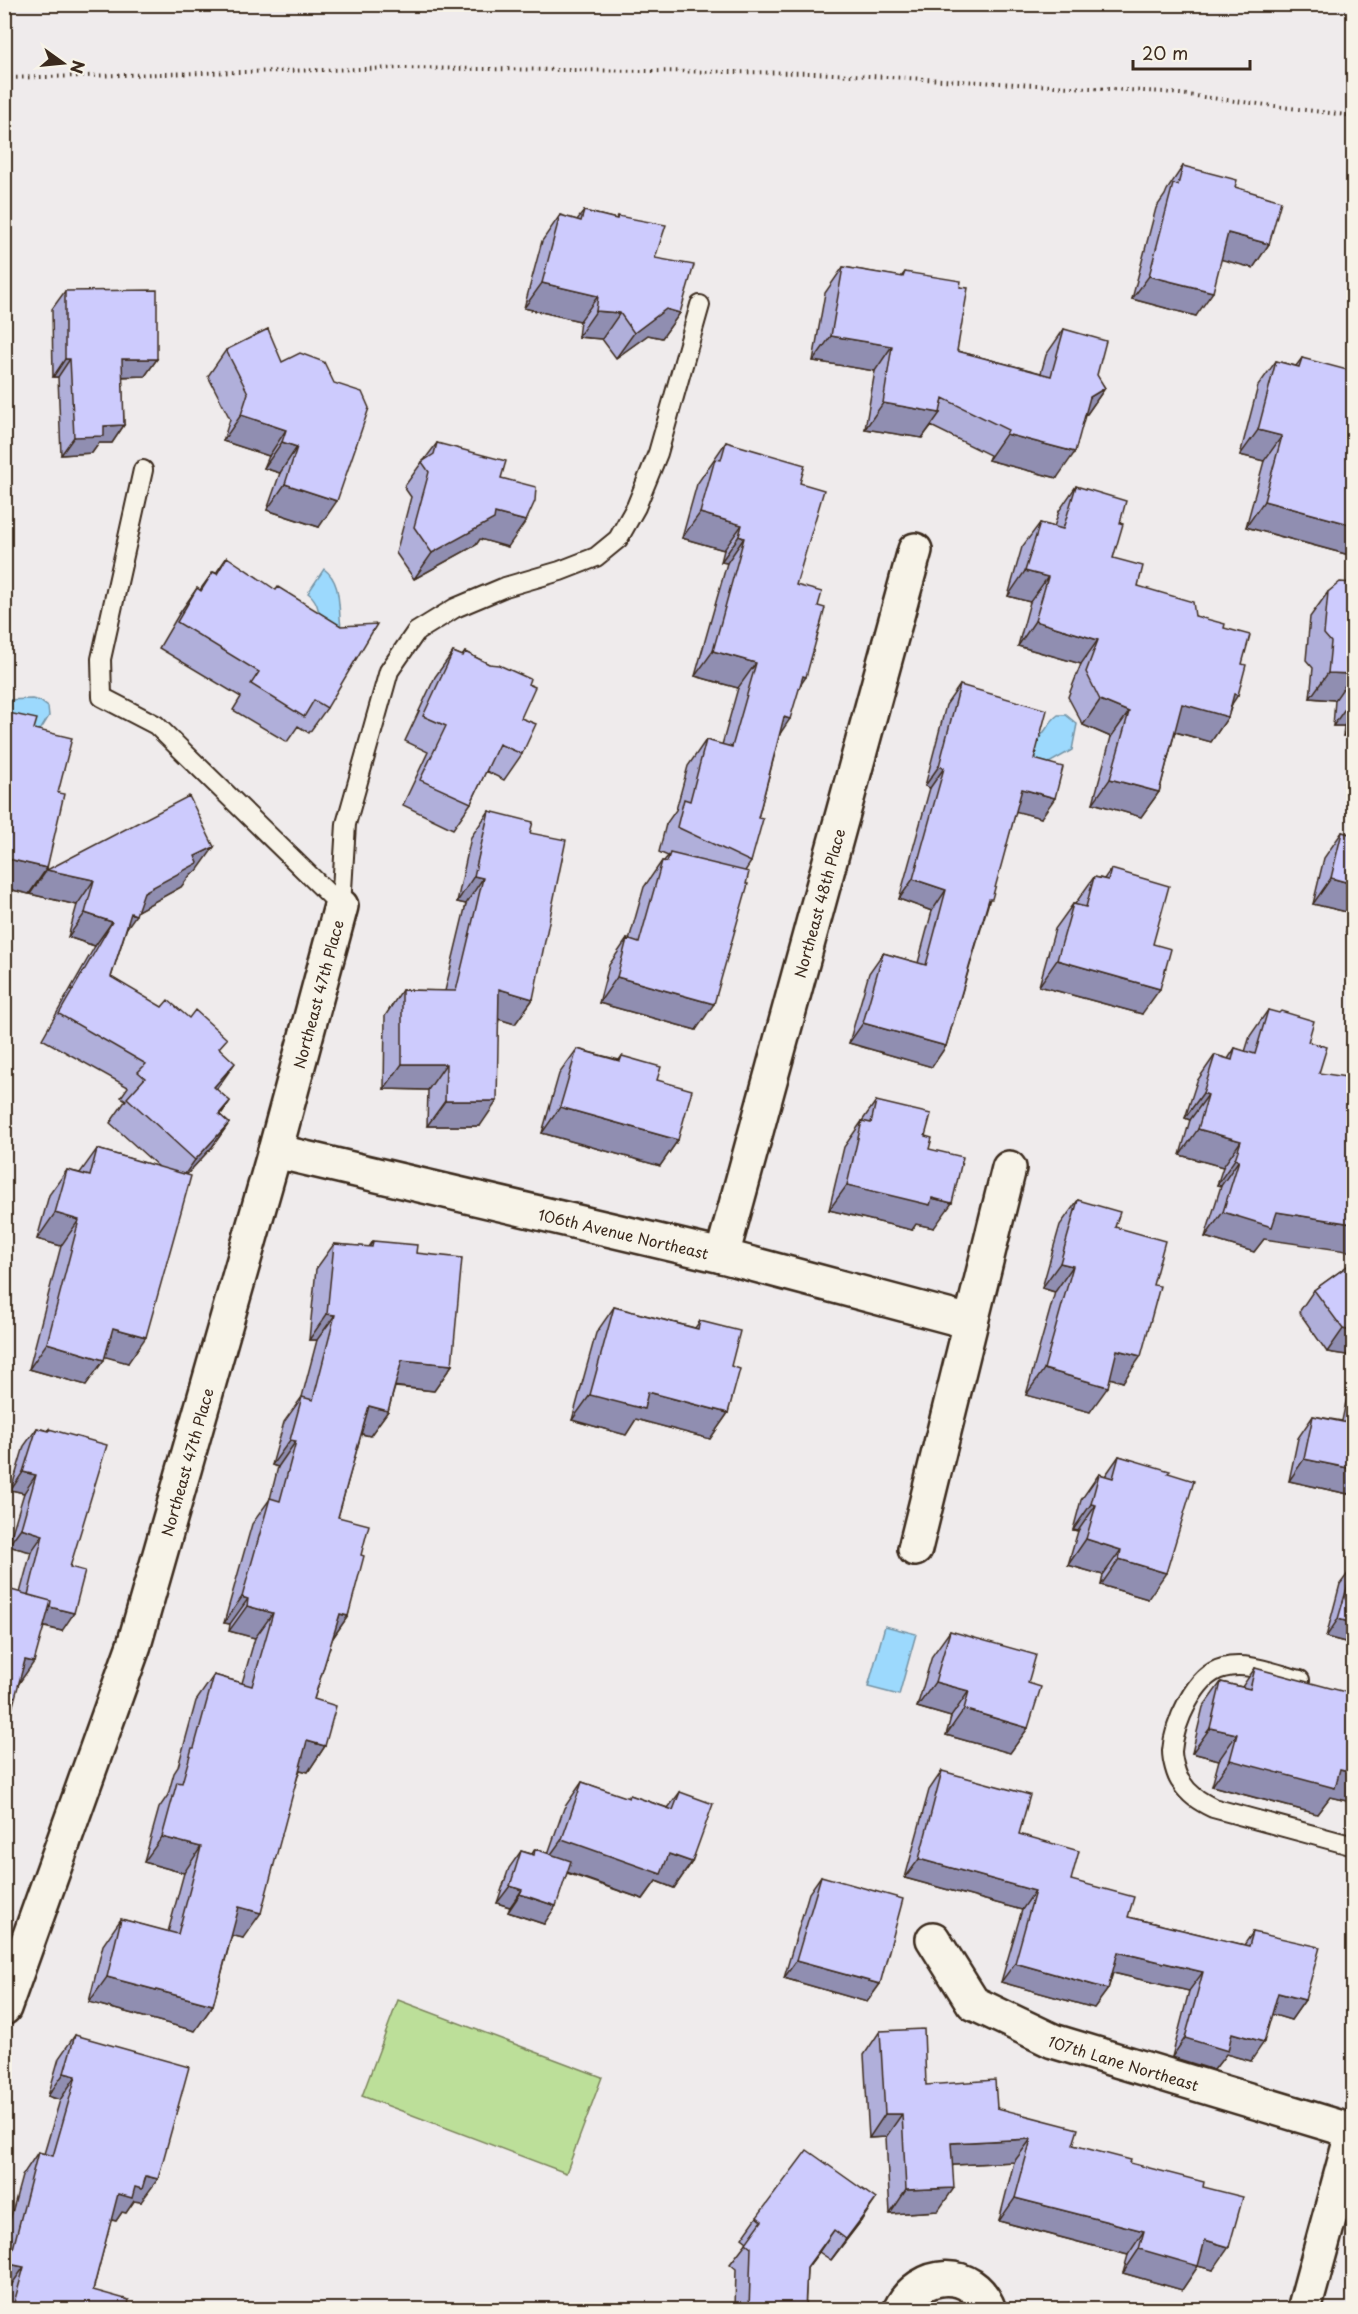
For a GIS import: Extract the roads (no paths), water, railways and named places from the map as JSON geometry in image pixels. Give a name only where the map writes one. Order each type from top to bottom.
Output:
[{"type":"street","name":"Northeast 48th Place","points":[[722,1256],[915,550]]},
{"type":"street","name":"Northeast 47th Place","points":[[4,2008],[134,1645],[275,1151],[341,906]]},
{"type":"street","name":"106th Avenue Northeast","points":[[275,1151],[722,1256],[970,1322]]},
{"type":"street","points":[[915,1549],[1009,1168]]},
{"type":"street","name":"107th Lane Northeast","points":[[933,1940],[973,2003],[1053,2041],[1353,2129]]},
{"type":"street","points":[[1304,2310],[1353,2129]]},
{"type":"street","points":[[900,2310],[911,2292],[926,2282],[944,2278],[962,2281],[977,2291],[989,2310]]},
{"type":"lane","points":[[341,906],[346,824],[389,671],[417,632],[455,608],[505,587],[560,571],[596,557],[618,538],[636,507],[658,453],[700,305]]},
{"type":"lane","points":[[143,470],[101,659],[102,697],[156,724],[341,906]]},
{"type":"lane","points":[[1322,1686],[1248,1666],[1222,1668],[1199,1683],[1183,1712],[1172,1753],[1179,1781],[1194,1798],[1213,1808],[1353,1846]]},
{"type":"water","points":[[324,569],[334,581],[341,627],[320,618],[315,601],[308,593]]},
{"type":"water","points":[[32,699],[48,707],[49,716],[41,729],[31,731],[5,726],[5,700]]},
{"type":"water","points":[[1058,715],[1066,715],[1077,724],[1072,750],[1049,763],[1037,760],[1034,756],[1035,742]]},
{"type":"water","points":[[885,1626],[916,1634],[899,1695],[868,1687]]}]
